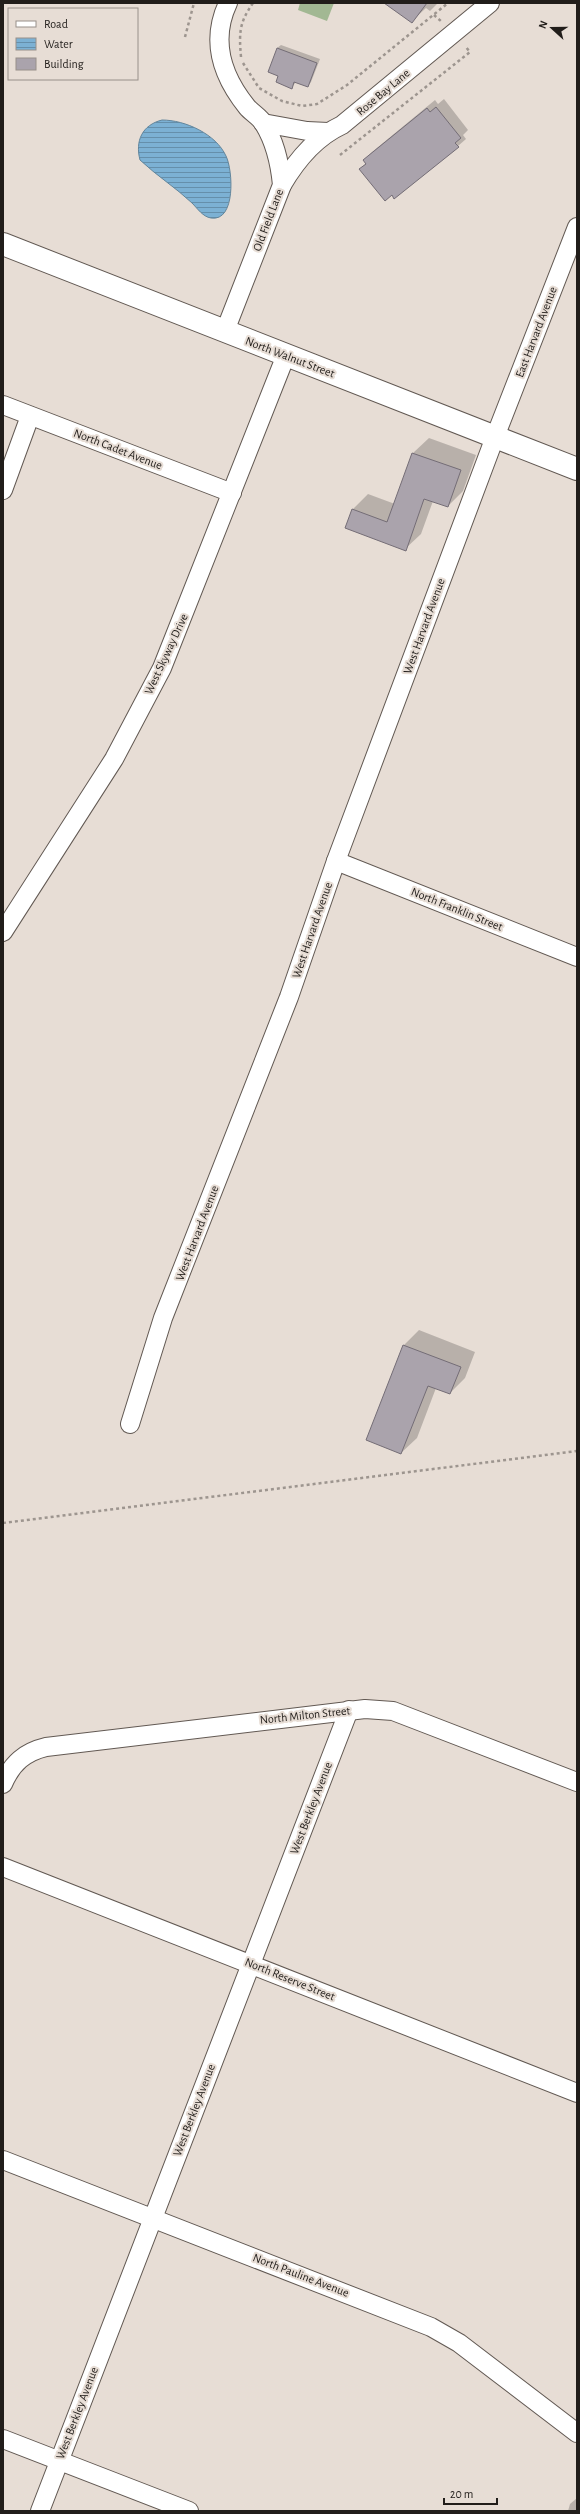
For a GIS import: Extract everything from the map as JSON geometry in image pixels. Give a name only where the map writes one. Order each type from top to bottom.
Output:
[{"type":"main road","name":"North Walnut Street","points":[[3,244],[577,469]]},
{"type":"street","name":"Old Field Lane","points":[[224,331],[282,185],[279,162],[263,123],[247,108],[229,81],[222,65],[219,53],[220,26],[228,3]]},
{"type":"street","name":"Rose Bay Lane","points":[[282,185],[298,161],[328,132],[342,126],[490,3]]},
{"type":"street","points":[[263,123],[307,131],[328,132]]},
{"type":"street","name":"East Harvard Avenue","points":[[495,437],[577,227]]},
{"type":"street","name":"West Skyway Drive","points":[[3,932],[114,759],[158,675],[286,355]]},
{"type":"street","name":"North Cadet Avenue","points":[[3,405],[232,492]]},
{"type":"street","points":[[3,490],[30,416]]},
{"type":"street","name":"West Harvard Avenue","points":[[130,1424],[163,1318],[289,997],[336,861],[495,437]]},
{"type":"street","name":"North Franklin Street","points":[[336,861],[577,957]]},
{"type":"street","name":"North Milton Street","points":[[3,1784],[14,1763],[23,1756],[46,1746],[349,1710],[383,1709],[392,1711],[577,1782]]},
{"type":"street","name":"West Berkley Avenue","points":[[40,2511],[250,1963],[349,1710]]},
{"type":"street","name":"North Reserve Street","points":[[3,1867],[577,2093]]},
{"type":"street","name":"North Pauline Avenue","points":[[3,2160],[153,2217],[431,2327],[458,2343],[577,2433]]},
{"type":"street","points":[[3,2439],[189,2511]]},
{"type":"path","points":[[185,37],[194,3]]},
{"type":"path","points":[[252,3],[242,18],[239,42],[242,61],[259,88],[282,101],[302,106],[317,104],[347,85],[448,3]]},
{"type":"path","points":[[340,155],[470,52],[463,43]]},
{"type":"path","points":[[3,1523],[577,1451]]},
{"type":"green space","points":[[300,3],[334,3],[327,21],[298,10]]},
{"type":"water","points":[[162,120],[180,123],[199,130],[215,141],[226,156],[231,183],[229,204],[225,212],[219,217],[211,218],[203,214],[186,197],[140,160],[139,140],[149,126]]},
{"type":"building","points":[[384,3],[427,3],[412,23]]},
{"type":"building","points":[[277,48],[317,63],[308,87],[294,82],[292,89],[276,82],[278,76],[268,72]]},
{"type":"building","points":[[436,107],[461,138],[455,143],[459,147],[394,199],[392,195],[385,201],[359,169],[366,164],[363,160],[427,108],[430,112]]},
{"type":"building","points":[[412,453],[461,470],[448,507],[424,499],[406,551],[345,528],[352,509],[387,522]]},
{"type":"building","points":[[403,1345],[461,1367],[450,1394],[428,1386],[401,1454],[366,1440]]}]
